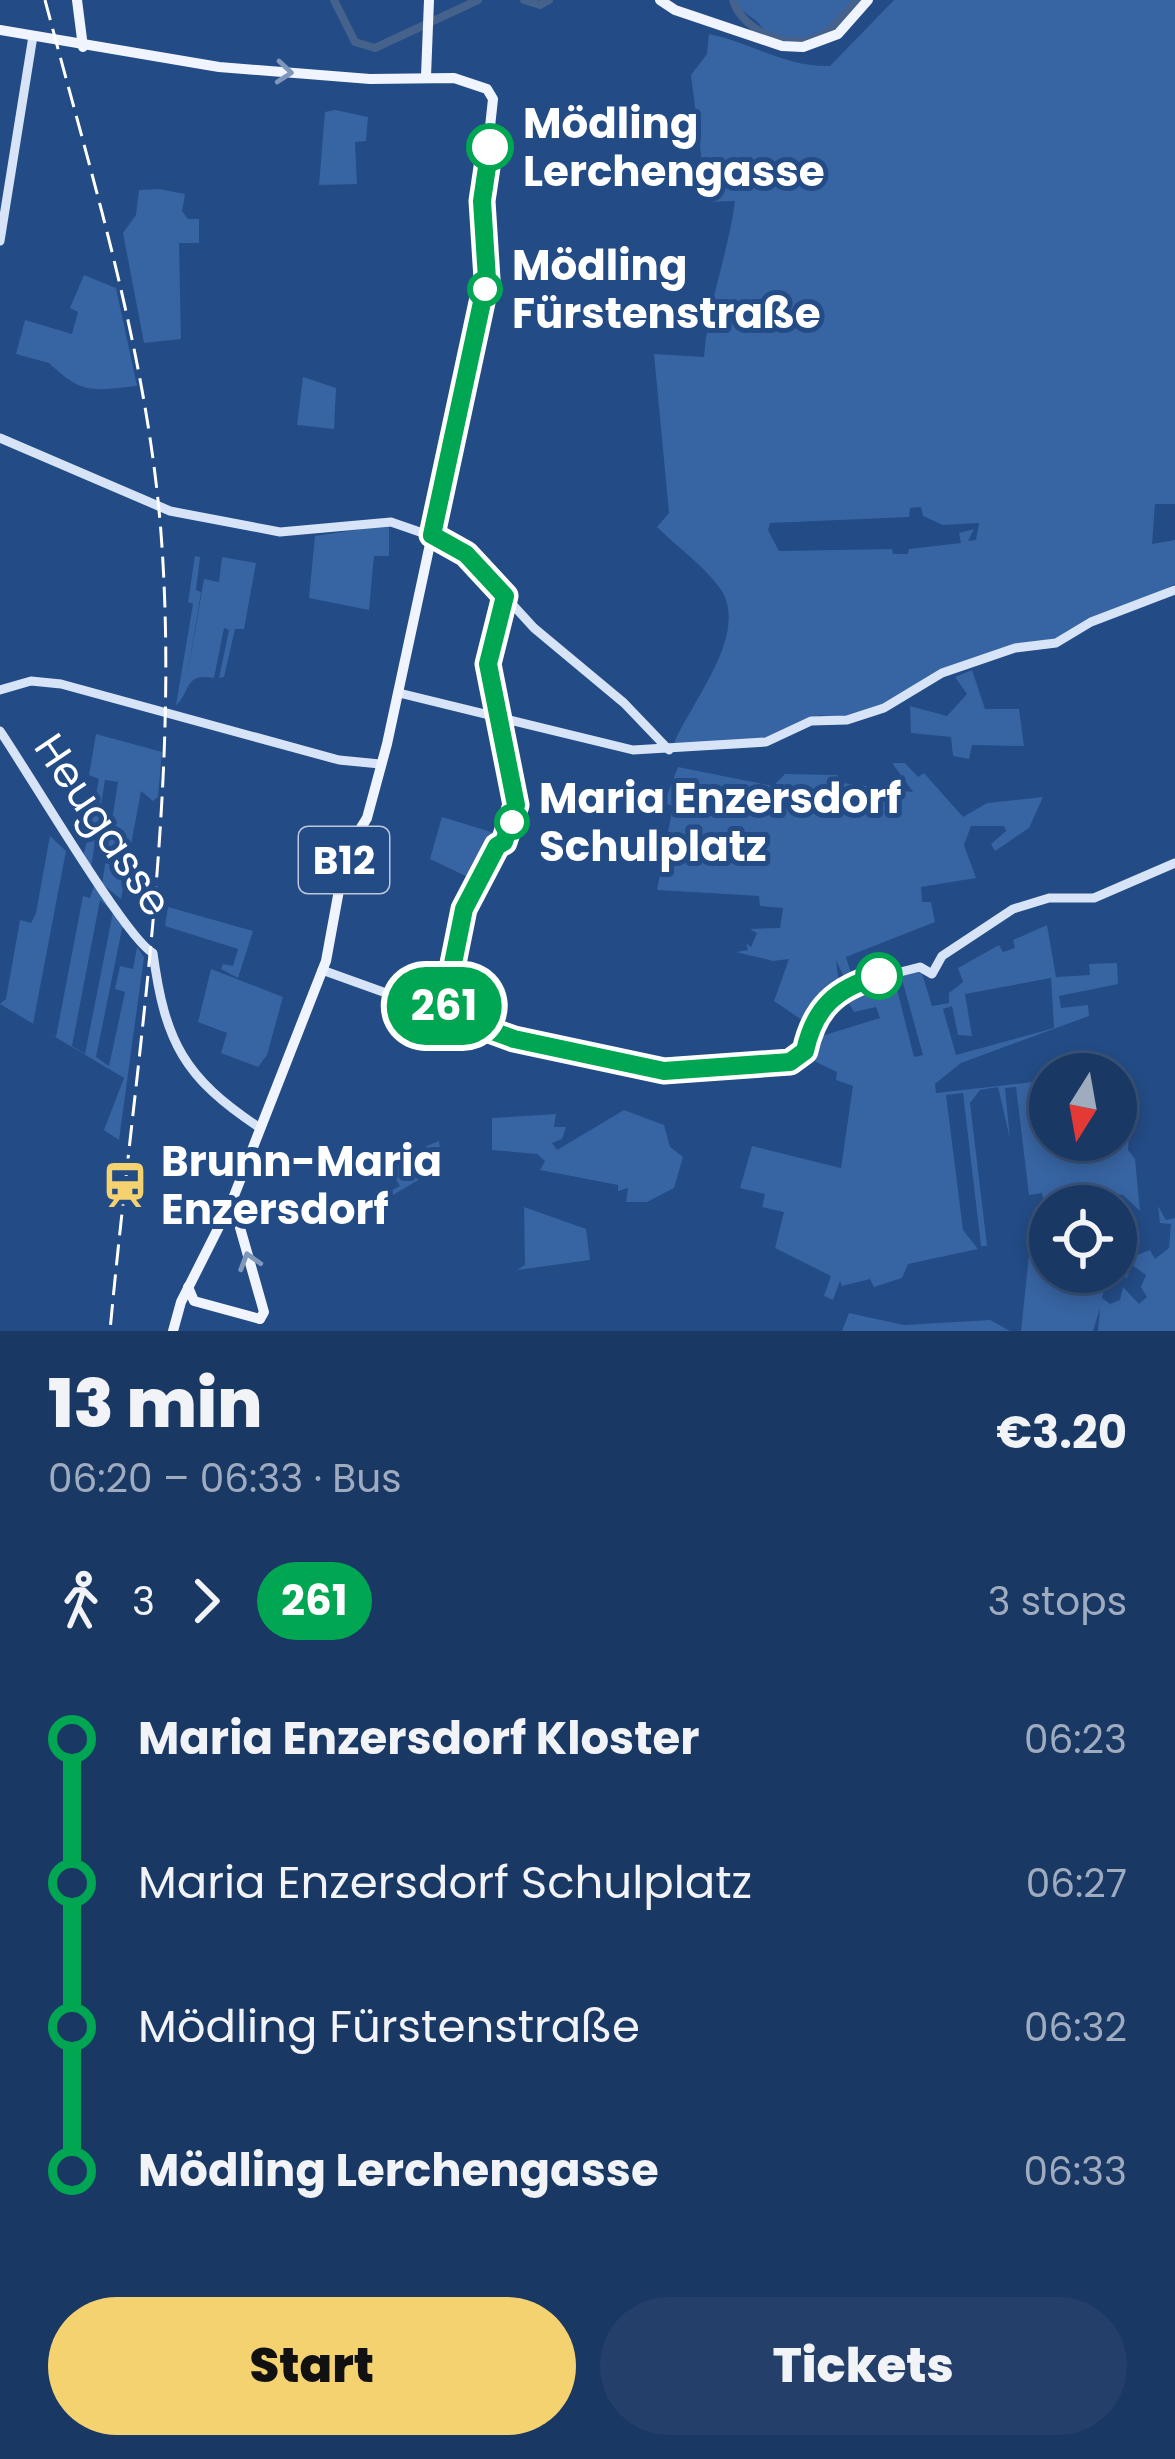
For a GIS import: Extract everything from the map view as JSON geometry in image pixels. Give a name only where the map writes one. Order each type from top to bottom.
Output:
[{"type":"main road","points":[[77,0],[83,47]]},
{"type":"main road","points":[[0,30],[223,67],[370,79],[426,76],[429,0]]},
{"type":"main road","points":[[661,0],[675,10],[795,48],[832,38],[868,0]]},
{"type":"main road","name":"B12","points":[[184,1304],[188,1287],[231,1209],[322,970],[346,851],[367,818],[399,693],[487,279],[482,201],[492,94],[481,86],[426,76]]},
{"type":"main road","points":[[173,1331],[184,1304],[259,1322],[231,1209]]},
{"type":"street","points":[[0,241],[33,36]]},
{"type":"street","points":[[0,438],[95,482],[213,521],[280,532],[391,522],[432,535],[466,554],[534,628],[556,643],[669,750]]},
{"type":"street","points":[[399,693],[623,748],[669,750],[766,742],[812,722],[856,718],[892,704],[942,673],[1016,648],[1050,646],[1091,622],[1175,590]]},
{"type":"street","points":[[0,690],[45,681],[339,760],[380,764]]},
{"type":"street","name":"Heugasse","points":[[0,731],[99,886],[139,942],[154,952],[159,1002],[199,1084],[260,1127]]},
{"type":"street","points":[[322,970],[514,1039],[664,1071],[801,1058],[807,1025],[853,984],[929,966],[1013,910],[1049,898],[1094,898],[1175,863]]},
{"type":"shaded area","points":[[735,0],[863,0],[828,33],[788,44],[774,39]]},
{"type":"shaded area","points":[[894,0],[1175,0],[1175,504],[1155,504],[1152,544],[1175,540],[1175,584],[1057,639],[937,673],[879,708],[845,719],[820,715],[761,741],[674,743],[716,665],[728,624],[719,587],[657,527],[669,513],[654,354],[704,357],[735,201],[707,202],[691,75],[707,54],[709,34],[798,63],[830,66]],"holes":[[[921,507],[923,516],[943,525],[979,523],[976,540],[968,541],[974,529],[959,533],[961,543],[909,549],[908,554],[893,554],[892,549],[779,551],[768,530],[770,523],[909,517],[910,508]]]},
{"type":"shaded area","points":[[325,112],[368,117],[366,141],[355,142],[357,184],[319,185]]},
{"type":"shaded area","points":[[139,190],[185,194],[182,211],[188,219],[199,219],[199,243],[179,243],[181,339],[144,343],[123,233],[136,215]]},
{"type":"shaded area","points":[[84,275],[116,288],[137,386],[88,388],[49,363],[16,354],[25,320],[72,334],[78,312],[70,308]]},
{"type":"shaded area","points":[[303,377],[336,388],[334,429],[297,425]]},
{"type":"shaded area","points":[[389,525],[389,556],[374,556],[369,610],[309,598],[315,536]]},
{"type":"shaded area","points":[[195,556],[200,557],[196,590],[201,592],[187,678],[204,579],[219,582],[222,557],[256,563],[244,629],[235,629],[224,677],[219,678],[229,630],[224,628],[214,678],[192,681],[176,705],[193,604],[188,602]]},
{"type":"shaded area","points":[[972,670],[985,709],[1019,709],[1024,746],[972,745],[969,759],[953,756],[951,737],[911,733],[910,706],[947,716],[967,694],[955,677]]},
{"type":"shaded area","points":[[96,734],[162,752],[158,797],[153,801],[141,791],[121,899],[102,884],[118,782],[105,780],[91,867],[84,854],[99,779],[89,775]]},
{"type":"shaded area","points":[[892,763],[905,763],[918,777],[924,773],[963,817],[987,803],[1043,797],[1029,828],[995,851],[991,844],[1006,831],[1004,826],[971,826],[964,845],[976,878],[921,887],[922,902],[931,902],[935,922],[846,957],[851,973],[843,975],[836,960],[839,984],[849,985],[829,992],[827,1001],[802,1020],[774,1001],[789,959],[773,961],[736,952],[748,950],[746,943],[751,947],[757,933],[750,929],[780,928],[783,908],[760,906],[759,896],[657,890],[673,806],[664,803],[678,767],[773,786],[785,774],[837,775],[843,783],[913,792]]},
{"type":"shaded area","points":[[442,817],[498,834],[478,882],[430,859]]},
{"type":"shaded area","points":[[50,836],[66,851],[33,1024],[0,1004],[6,999],[20,920],[31,923],[36,913]]},
{"type":"shaded area","points":[[94,886],[123,924],[96,1057],[109,1066],[125,992],[115,989],[120,966],[133,969],[137,947],[144,957],[119,1140],[104,1130],[124,1078],[56,1037],[83,896],[90,898]],"holes":[[[100,900],[113,912],[85,1054],[72,1046]]]},
{"type":"shaded area","points":[[168,907],[253,931],[238,978],[221,969],[223,964],[233,966],[238,949],[165,926]]},
{"type":"shaded area","points":[[1047,925],[1056,977],[1090,975],[1089,964],[1117,963],[1118,984],[1059,996],[1061,1008],[1088,1005],[1089,1016],[961,1063],[935,1084],[936,1093],[1029,1082],[1029,1161],[1135,1161],[1140,1211],[1137,1185],[1029,1185],[1029,1195],[1016,1087],[1005,1088],[1010,1139],[998,1087],[980,1090],[970,1103],[987,1246],[981,1246],[963,1093],[946,1095],[963,1230],[978,1249],[908,1264],[902,1278],[874,1287],[870,1279],[842,1286],[840,1281],[833,1300],[824,1296],[831,1276],[775,1248],[784,1212],[762,1207],[765,1194],[740,1188],[752,1146],[841,1168],[853,1086],[836,1080],[837,1072],[816,1062],[809,1050],[812,1039],[880,1018],[876,1007],[854,1012],[844,995],[859,983],[894,977],[914,1057],[923,1055],[901,976],[921,970],[932,1006],[949,1003],[949,993],[963,982],[958,968],[999,945],[1003,952],[1015,948],[1013,940]],"holes":[[[1051,978],[1054,1028],[956,1055],[943,1009],[952,1006],[958,1035],[972,1036],[965,994]]]},
{"type":"shaded area","points":[[211,969],[283,997],[267,1055],[258,1067],[221,1053],[227,1033],[198,1022]]},
{"type":"shaded area","points":[[624,1110],[664,1125],[670,1147],[683,1157],[674,1188],[647,1202],[626,1202],[628,1188],[618,1191],[618,1185],[540,1170],[545,1161],[537,1154],[492,1150],[492,1118],[556,1114],[554,1127],[566,1127],[562,1139],[552,1143],[557,1150]]},
{"type":"shaded area","points":[[439,1141],[442,1166],[393,1195],[390,1191],[400,1186],[386,1163]]},
{"type":"shaded area","points":[[1158,1206],[1166,1220],[1175,1218],[1175,1331],[1098,1331],[1100,1308],[1093,1331],[1021,1331],[1029,1255],[1029,1293],[1103,1293],[1110,1304],[1129,1293],[1139,1304],[1147,1297],[1141,1287],[1146,1275],[1137,1269],[1137,1255],[1150,1250],[1155,1259],[1169,1248],[1171,1224],[1160,1223]]},
{"type":"shaded area","points":[[524,1207],[586,1229],[590,1260],[517,1270],[525,1265]]},
{"type":"shaded area","points":[[849,1313],[904,1325],[990,1320],[1010,1331],[842,1331]]},
{"type":"waterway","points":[[334,0],[355,42],[375,48],[478,0]]},
{"type":"waterway","points":[[524,0],[540,5],[549,0]]},
{"type":"waterway","points":[[733,0],[758,30],[799,41],[824,34],[859,0]]},
{"type":"railway","points":[[45,0],[98,198],[143,398],[161,533],[166,632],[165,732],[152,932],[110,1331]]},
{"type":"bus line","name":"261","points":[[490,147],[482,201],[487,279],[432,535],[466,554],[505,596],[488,668],[502,719],[516,808],[504,842],[497,846],[483,881],[464,909],[443,1013],[514,1039],[664,1071],[790,1062],[805,1051],[807,1025],[837,995],[879,976]]},
{"type":"place","name":"Mödling Lerchengasse","points":[[490,147]]},
{"type":"place","name":"Mödling Fürstenstraße","points":[[485,289]]},
{"type":"place","name":"Maria Enzersdorf Schulplatz","points":[[512,822]]},
{"type":"place","name":"Brunn-Maria Enzersdorf","points":[[125,1185]]}]
